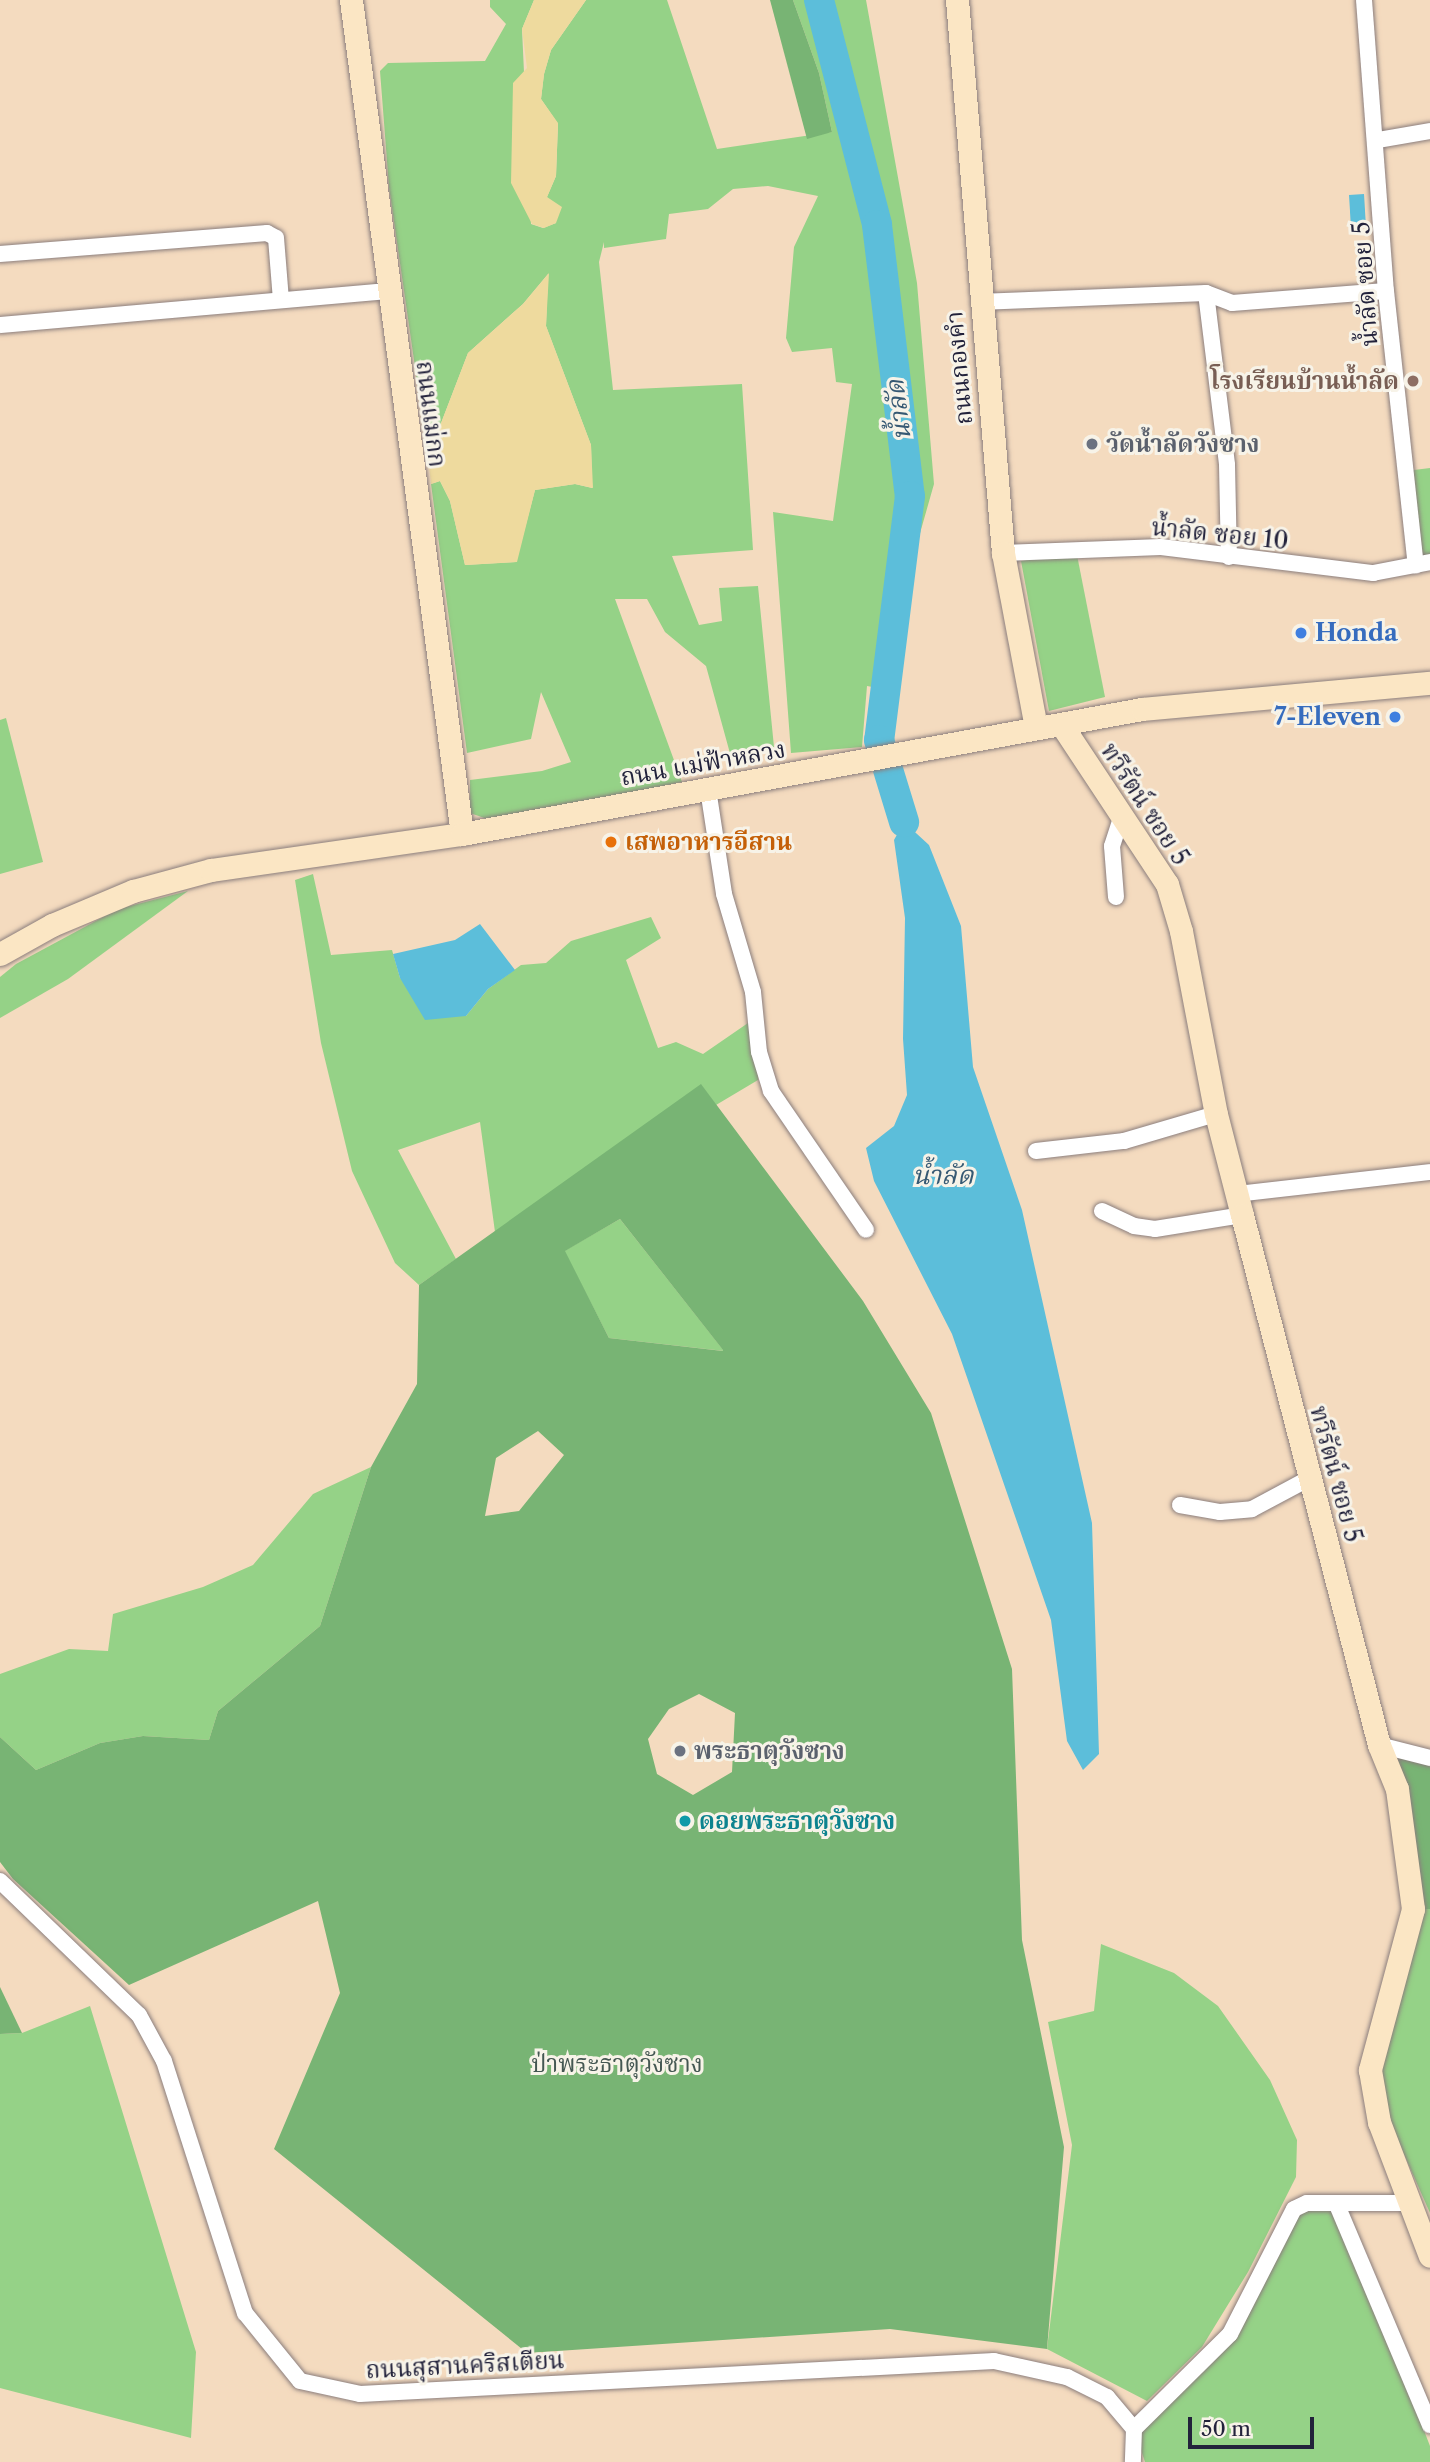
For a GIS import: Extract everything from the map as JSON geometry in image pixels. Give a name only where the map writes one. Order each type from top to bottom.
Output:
[{"type":"street","name":"ถนนแม่กก","points":[[351,0],[462,834]]},
{"type":"street","name":"ถนนกองคำ","points":[[957,0],[979,302],[1003,553],[1036,728]]},
{"type":"street","name":"น้ำลัด ซอย 5","points":[[1364,0],[1378,140],[1386,292],[1423,563]]},
{"type":"street","points":[[1378,140],[1430,131]]},
{"type":"street","points":[[0,254],[267,233],[276,238],[281,300]]},
{"type":"street","points":[[0,325],[389,291]]},
{"type":"street","points":[[979,302],[1206,293],[1233,303],[1386,292]]},
{"type":"street","points":[[1206,293],[1227,466],[1229,557]]},
{"type":"street","name":"น้ำลัด ซอย 10","points":[[1003,553],[1161,547],[1373,573],[1423,563]]},
{"type":"street","name":"ถนน แม่ฟ้าหลวง","points":[[0,954],[90,909],[177,878],[245,864],[462,834],[1180,704],[1430,683]]},
{"type":"street","name":"ทวีรัตน์ ซอย 5","points":[[1061,724],[1167,884],[1181,931],[1216,1114],[1239,1205],[1379,1745],[1397,1788],[1413,1909],[1370,2070],[1373,2099],[1430,2256]]},
{"type":"street","points":[[708,789],[724,894],[753,992],[759,1052],[771,1091],[866,1230]]},
{"type":"street","points":[[1116,897],[1111,846],[1114,829],[1122,816]]},
{"type":"street","points":[[1036,1151],[1125,1141],[1216,1114]]},
{"type":"street","points":[[1102,1211],[1134,1226],[1154,1229],[1239,1205],[1430,1172]]},
{"type":"street","points":[[1180,1505],[1220,1512],[1252,1509],[1310,1478]]},
{"type":"street","points":[[1379,1745],[1430,1758]]},
{"type":"street","name":"ถนนสุสานคริสเตียน","points":[[0,1881],[139,2015],[164,2061],[245,2313],[300,2381],[360,2394],[994,2361],[1067,2376],[1107,2397],[1134,2430]]},
{"type":"street","points":[[1132,2462],[1134,2430],[1230,2334],[1294,2209],[1307,2203],[1409,2203]]},
{"type":"street","points":[[1337,2205],[1430,2425]]},
{"type":"green space","points":[[490,0],[534,0],[522,29],[531,224],[543,228],[556,223],[547,197],[556,176],[558,124],[541,99],[544,74],[551,50],[586,0],[667,0],[717,149],[832,132],[819,73],[793,0],[866,0],[917,283],[934,484],[905,586],[895,691],[867,686],[862,747],[791,753],[773,512],[833,521],[852,384],[836,382],[832,348],[792,352],[786,338],[794,247],[818,196],[768,186],[733,189],[708,209],[669,214],[666,239],[604,248],[604,242],[599,262],[613,390],[742,384],[753,550],[672,556],[699,625],[722,621],[719,588],[758,586],[774,747],[731,757],[706,666],[665,632],[647,599],[615,599],[682,782],[493,821],[470,813],[470,780],[542,771],[571,762],[541,692],[531,739],[467,753],[431,484],[440,481],[450,501],[465,565],[516,562],[535,490],[575,484],[592,488],[591,445],[546,326],[548,274],[523,304],[468,353],[428,457],[389,187],[380,71],[388,63],[485,61],[506,24],[490,7]]},
{"type":"green space","points":[[770,0],[793,0],[819,73],[832,132],[807,139]]},
{"type":"green space","points":[[1430,468],[1430,562],[1416,565],[1406,471]]},
{"type":"green space","points":[[1076,550],[1105,697],[1049,711],[1021,561]]},
{"type":"green space","points":[[6,718],[43,862],[0,874],[0,720]]},
{"type":"green space","points":[[313,874],[331,955],[392,950],[400,978],[466,1016],[488,989],[521,965],[546,963],[571,941],[651,917],[661,938],[626,960],[658,1048],[676,1042],[703,1054],[748,1023],[760,1067],[758,1080],[716,1105],[701,1085],[495,1232],[480,1122],[398,1150],[456,1259],[419,1285],[395,1263],[352,1171],[321,1043],[295,880]]},
{"type":"green space","points":[[188,891],[68,979],[0,1018],[0,977],[16,964],[118,909]]},
{"type":"green space","name":"ป่าพระธาตุวังซาง","points":[[701,1084],[863,1301],[931,1413],[1012,1669],[1022,1940],[1064,2147],[1047,2349],[890,2329],[527,2353],[274,2149],[340,1993],[318,1901],[129,1985],[13,1879],[0,1862],[0,1737],[36,1770],[100,1743],[143,1736],[209,1740],[218,1711],[320,1626],[371,1467],[417,1384],[419,1285]],"holes":[[[620,1219],[723,1350],[723,1351],[609,1338],[565,1251]],[[538,1431],[564,1455],[519,1511],[485,1516],[496,1458]],[[699,1694],[735,1713],[732,1772],[693,1795],[657,1774],[648,1739],[669,1709]]]},
{"type":"green space","points":[[620,1219],[724,1351],[609,1338],[564,1251]]},
{"type":"green space","points":[[371,1467],[320,1626],[218,1711],[209,1740],[143,1736],[100,1743],[36,1770],[0,1737],[0,1674],[69,1649],[108,1651],[113,1614],[203,1587],[253,1565],[313,1494]]},
{"type":"green space","points":[[1379,1745],[1430,1752],[1430,1909],[1413,1909]]},
{"type":"green space","points":[[1423,1909],[1430,1909],[1430,2213],[1391,2125],[1380,2062]]},
{"type":"green space","points":[[1101,1944],[1174,1973],[1218,2006],[1270,2080],[1297,2140],[1296,2177],[1248,2272],[1202,2347],[1147,2401],[1047,2349],[1072,2145],[1048,2022],[1094,2011]]},
{"type":"green space","points":[[0,1987],[22,2033],[0,2034]]},
{"type":"green space","points":[[90,2006],[196,2352],[191,2438],[0,2388],[0,2034],[22,2033]]},
{"type":"green space","points":[[1337,2205],[1430,2446],[1430,2462],[1145,2462],[1134,2429],[1230,2334],[1294,2209]]},
{"type":"sand","points":[[534,0],[586,0],[551,50],[544,74],[541,99],[558,123],[556,176],[547,197],[562,207],[556,223],[544,228],[532,224],[511,183],[513,83],[527,68],[522,29]]},
{"type":"sand","points":[[549,273],[546,326],[591,445],[593,488],[575,484],[535,490],[517,562],[465,565],[450,501],[440,481],[431,484],[428,457],[468,353],[523,304]]},
{"type":"water","points":[[1364,194],[1366,227],[1351,228],[1349,195]]},
{"type":"water","name":"น้ำลัด","points":[[904,822],[929,845],[961,926],[973,1067],[1022,1210],[1092,1523],[1099,1754],[1083,1770],[1067,1741],[1051,1620],[952,1334],[874,1181],[866,1148],[894,1126],[907,1095],[903,1039],[905,918],[894,840]]},
{"type":"water","points":[[480,924],[515,970],[488,989],[466,1016],[425,1020],[400,978],[393,954],[455,940]]},
{"type":"waterway","name":"น้ำลัด","points":[[819,0],[877,225],[910,496],[879,740],[904,822]]},
{"type":"place","name":"โรงเรียนบ้านน้ำลัด","points":[[1413,381]]},
{"type":"place","name":"วัดน้ำลัดวังซาง","points":[[1092,444]]},
{"type":"place","name":"Honda","points":[[1301,633]]},
{"type":"place","name":"7-Eleven","points":[[1395,717]]},
{"type":"place","name":"เสพอาหารอีสาน","points":[[611,842]]},
{"type":"place","name":"พระธาตุวังซาง","points":[[680,1751]]},
{"type":"place","name":"ดอยพระธาตุวังซาง","points":[[685,1821]]}]
